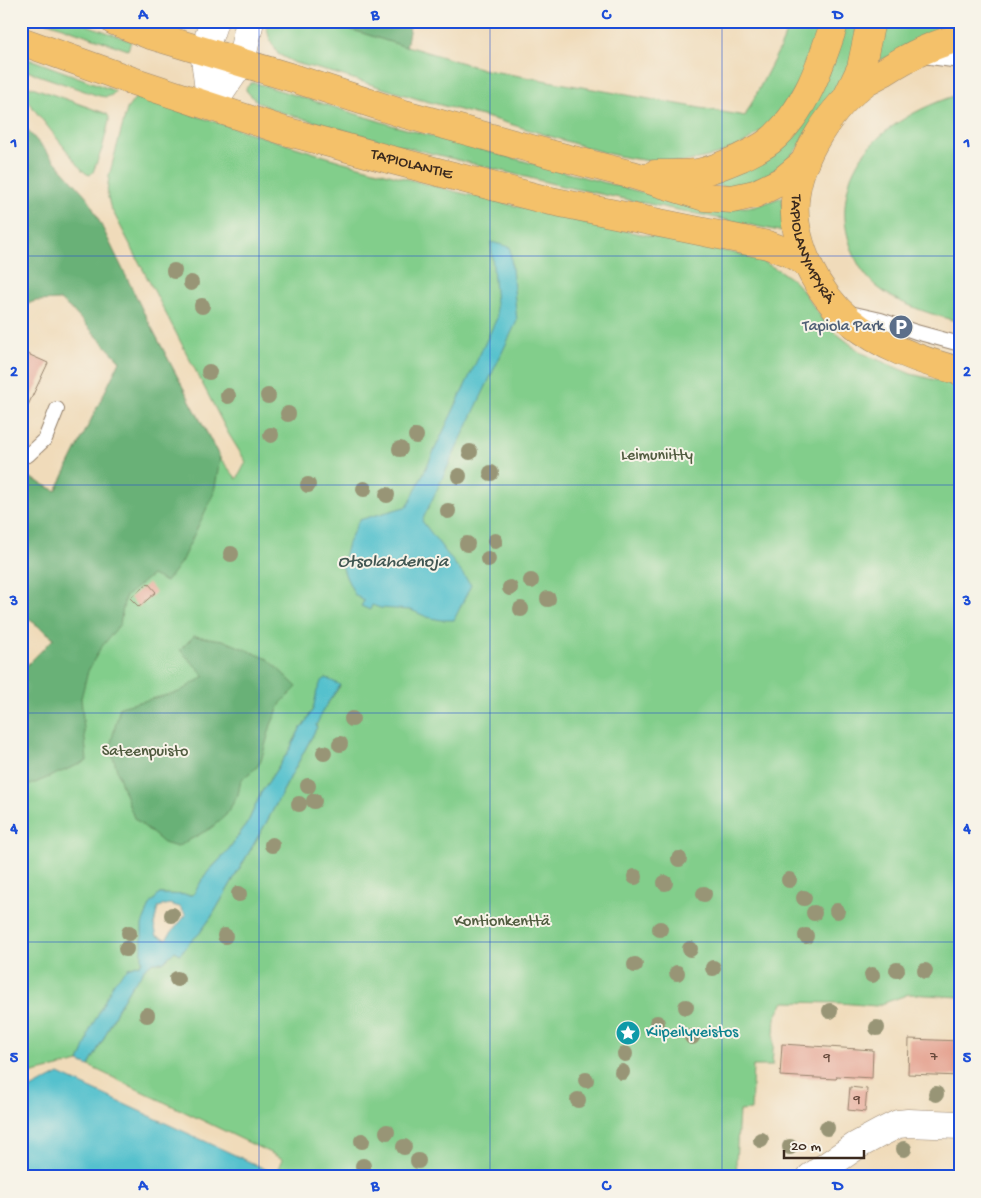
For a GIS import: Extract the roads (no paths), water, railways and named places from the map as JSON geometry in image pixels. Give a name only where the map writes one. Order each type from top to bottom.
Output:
[{"type":"main road","points":[[114,21],[147,34],[401,113],[633,175],[704,197],[732,199],[755,194],[782,182],[804,162]]},
{"type":"main road","points":[[633,175],[697,172],[714,168],[748,154],[770,141],[793,117],[809,89],[835,21]]},
{"type":"main road","points":[[845,100],[861,68],[871,21]]},
{"type":"main road","name":"TAPIOLANYMPYRÄ","points":[[960,38],[950,40],[913,55],[867,81],[845,100],[809,151],[804,162],[795,200],[800,245],[818,285],[839,312],[859,328],[895,349],[928,362],[960,371]]},
{"type":"main road","name":"TAPIOLANTIE","points":[[21,40],[130,80],[285,131],[546,200],[768,245],[790,253],[808,264]]},
{"type":"street","points":[[211,106],[204,51],[214,21]]},
{"type":"street","points":[[211,106],[240,62],[250,21]]},
{"type":"street","points":[[811,1177],[856,1146],[898,1124],[960,1125]]},
{"type":"lane","points":[[913,55],[960,60]]},
{"type":"lane","points":[[839,312],[881,320],[960,344]]},
{"type":"lane","points":[[21,452],[28,455],[45,439],[57,409]]},
{"type":"water","name":"Otsolahdenoja","points":[[491,242],[510,247],[517,321],[422,521],[471,585],[454,620],[441,620],[427,617],[411,610],[380,608],[372,605],[370,610],[361,606],[364,601],[355,595],[342,565],[348,543],[359,520],[408,506],[497,318]]},
{"type":"water","points":[[326,678],[340,685],[323,710],[317,727],[266,823],[212,916],[199,934],[180,954],[175,951],[163,962],[153,962],[144,969],[118,1008],[89,1066],[79,1062],[88,1039],[88,1034],[114,982],[128,968],[140,964],[142,961],[142,925],[150,905],[159,894],[193,895],[205,875],[226,853],[248,822],[261,793],[313,709],[321,682]],"holes":[[[169,904],[180,907],[186,915],[166,939],[157,936],[154,925],[158,907]]]},
{"type":"water","points":[[59,1074],[276,1174],[275,1177],[21,1177],[21,1094]]},
{"type":"place","name":"Tapiola Park","points":[[901,327]]},
{"type":"place","name":"Kiipeilyveistos","points":[[628,1033]]},
{"type":"park label","name":"Leimuniitty","points":[[657,456]]},
{"type":"park label","name":"Sateenpuisto","points":[[145,752]]},
{"type":"park label","name":"Kontionkenttä","points":[[502,922]]}]
